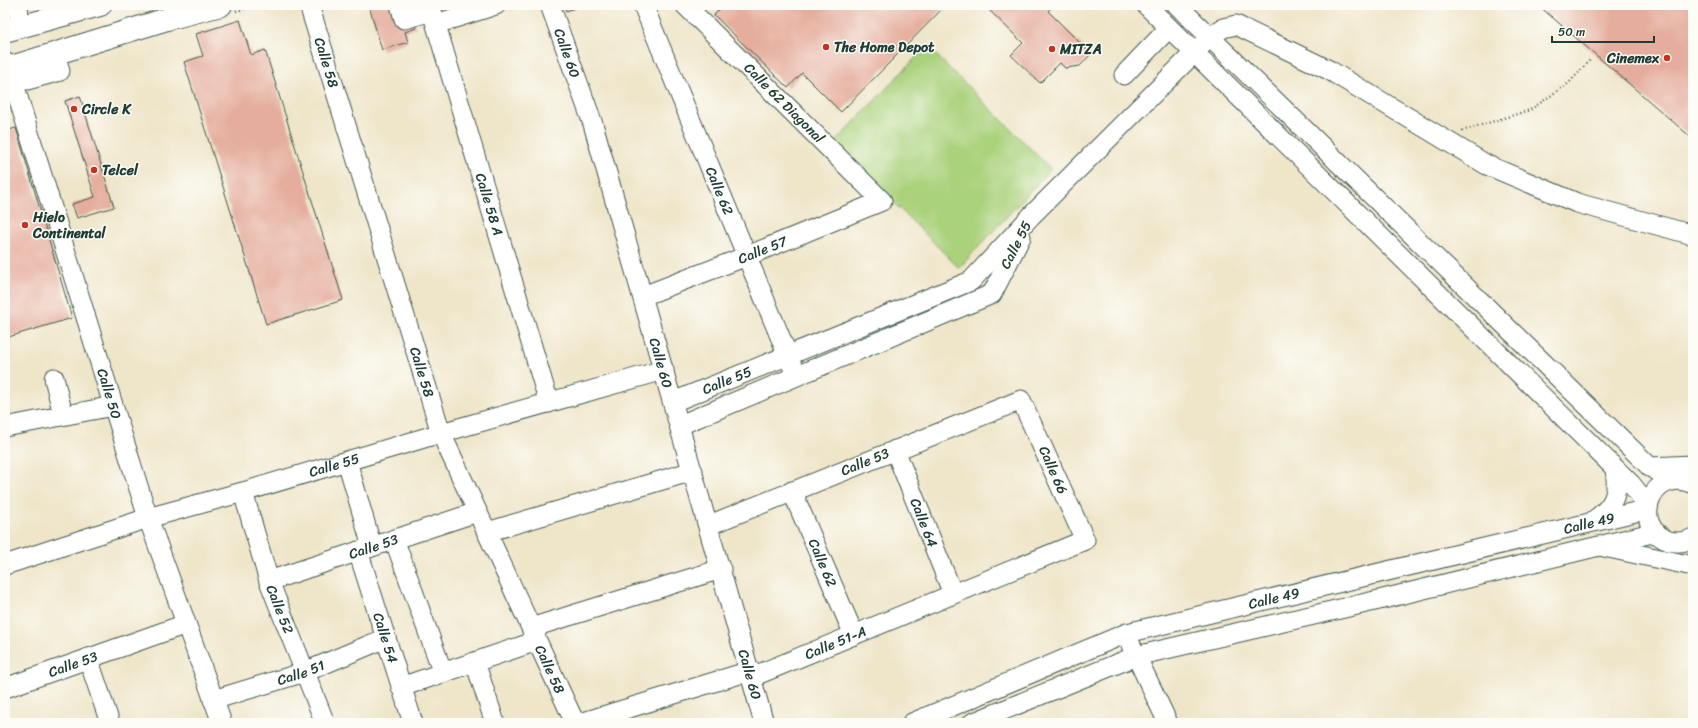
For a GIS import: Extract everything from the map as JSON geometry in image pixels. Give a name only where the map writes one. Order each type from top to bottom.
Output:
[{"type":"main road","points":[[13,29],[100,5]]},
{"type":"main road","points":[[10,66],[55,54],[167,19],[221,5]]},
{"type":"street","points":[[13,29],[18,5]]},
{"type":"street","name":"Calle 58","points":[[309,5],[441,433],[575,723]]},
{"type":"street","points":[[400,5],[404,19],[432,13],[496,5]]},
{"type":"street","name":"Calle 60","points":[[550,5],[593,124],[722,569],[764,723]]},
{"type":"street","name":"Calle 62","points":[[643,5],[796,376]]},
{"type":"street","name":"Calle 62 Diagonal","points":[[686,5],[882,201]]},
{"type":"street","points":[[1146,5],[1631,484],[1648,507]]},
{"type":"street","points":[[1177,5],[1650,467],[1688,477]]},
{"type":"street","name":"Calle 58 A","points":[[432,13],[549,403]]},
{"type":"street","points":[[1031,216],[1210,37],[1223,28],[1236,26],[1329,70],[1487,165],[1577,203],[1693,235]]},
{"type":"street","points":[[1128,79],[1173,32]]},
{"type":"street","name":"Calle 50","points":[[10,66],[13,109],[113,406],[148,518],[222,723]]},
{"type":"street","name":"Calle 57","points":[[643,296],[747,256],[882,201]]},
{"type":"street","name":"Calle 55","points":[[673,402],[971,281],[1031,216]]},
{"type":"street","name":"Calle 55","points":[[680,425],[992,294],[1031,216]]},
{"type":"street","points":[[1429,286],[1445,268]]},
{"type":"street","name":"Calle 55","points":[[5,566],[148,518],[664,370]]},
{"type":"street","points":[[54,378],[63,415]]},
{"type":"street","name":"Calle 53","points":[[709,525],[1020,400]]},
{"type":"street","name":"Calle 66","points":[[1020,400],[1085,540]]},
{"type":"street","points":[[5,427],[113,406]]},
{"type":"street","name":"Calle 64","points":[[895,450],[953,594]]},
{"type":"street","name":"Calle 54","points":[[347,461],[365,549],[386,638],[413,723]]},
{"type":"street","points":[[1650,467],[1688,477]]},
{"type":"street","points":[[1590,523],[1604,513],[1612,504],[1616,494],[1617,482],[1615,469]]},
{"type":"street","points":[[487,532],[693,471]]},
{"type":"street","points":[[1688,477],[1664,483],[1651,496],[1648,507],[1650,524],[1663,539],[1673,542],[1690,542]]},
{"type":"street","name":"Calle 62","points":[[792,491],[854,635]]},
{"type":"street","name":"Calle 52","points":[[243,492],[270,581],[325,723]]},
{"type":"street","name":"Calle 49","points":[[912,723],[944,717],[1127,633],[1376,575],[1590,523],[1648,507]]},
{"type":"street","name":"Calle 53","points":[[270,581],[477,512]]},
{"type":"street","name":"Calle 49","points":[[972,723],[1136,656],[1379,600],[1656,532]]},
{"type":"street","points":[[394,539],[443,673]]},
{"type":"street","name":"Calle 51-A","points":[[580,723],[740,674],[759,674],[1085,540]]},
{"type":"street","points":[[1599,546],[1693,566]]},
{"type":"street","points":[[402,687],[528,644],[540,626],[722,569]]},
{"type":"street","points":[[1376,575],[1379,600]]},
{"type":"street","name":"Calle 53","points":[[5,688],[186,624]]},
{"type":"street","points":[[1127,633],[1136,656],[1168,723]]},
{"type":"street","name":"Calle 51","points":[[213,700],[305,672],[386,638]]},
{"type":"street","points":[[88,658],[110,723]]},
{"type":"street","points":[[475,662],[495,723]]},
{"type":"path","points":[[253,7],[259,5]]},
{"type":"path","points":[[1461,131],[1530,110],[1569,83],[1590,60]]},
{"type":"green space","points":[[927,46],[1051,169],[959,268],[834,143]]},
{"type":"building","points":[[5,5],[12,5],[5,17]]},
{"type":"building","points":[[396,5],[414,21],[416,28],[405,32],[408,42],[382,50],[369,6]]},
{"type":"building","points":[[563,5],[584,5],[566,11]]},
{"type":"building","name":"The Home Depot","points":[[724,5],[946,5],[841,112],[802,73],[788,88],[714,15]]},
{"type":"building","name":"MITZA","points":[[984,5],[1006,5],[1009,8],[1012,5],[1054,5],[1048,11],[1091,54],[1080,66],[1065,68],[1060,63],[1040,83],[1011,55],[1023,43]]},
{"type":"building","points":[[1538,5],[1693,5],[1693,139]]},
{"type":"building","points":[[240,20],[251,55],[265,50],[343,300],[266,324],[184,62],[203,56],[196,34]]},
{"type":"building","points":[[80,96],[114,207],[77,218],[72,204],[95,197],[65,101]]},
{"type":"building","name":"Hielo Continental","points":[[16,128],[72,318],[5,338],[5,131]]},
{"type":"place","name":"The Home Depot","points":[[826,47]]},
{"type":"place","name":"MITZA","points":[[1052,49]]},
{"type":"place","name":"Cinemex","points":[[1667,58]]},
{"type":"place","name":"Circle K","points":[[74,109]]},
{"type":"place","name":"Telcel","points":[[94,170]]},
{"type":"place","name":"Hielo Continental","points":[[25,225]]}]
